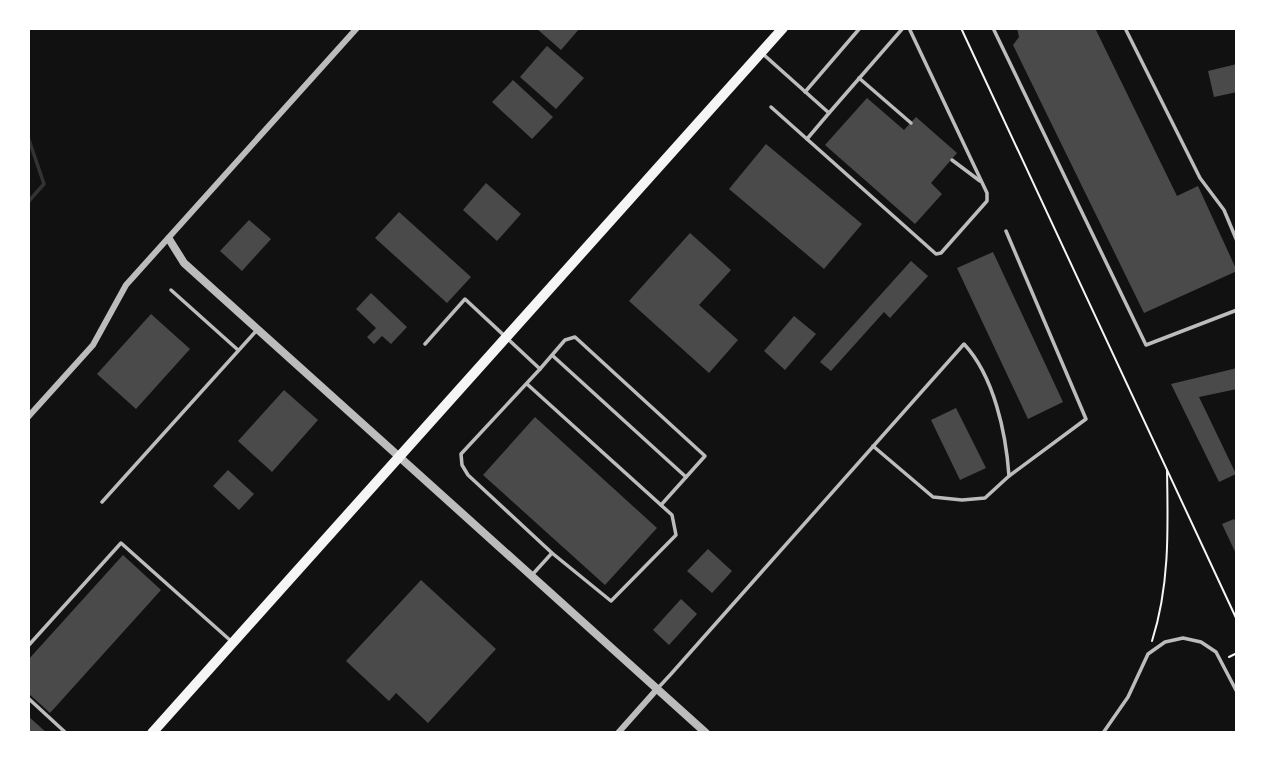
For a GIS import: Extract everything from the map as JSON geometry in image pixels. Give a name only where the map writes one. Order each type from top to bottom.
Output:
[{"type":"main road","points":[[152,733],[783,28]]},
{"type":"street","points":[[28,417],[93,345],[126,285],[357,28]]},
{"type":"street","points":[[169,239],[184,263],[706,733]]},
{"type":"street","points":[[618,733],[658,688]]},
{"type":"lane","points":[[805,92],[860,28]]},
{"type":"lane","points":[[807,139],[903,28]]},
{"type":"lane","points":[[771,107],[936,254],[941,253],[987,201],[981,182],[909,28]]},
{"type":"lane","points":[[993,28],[1146,345],[1237,310]]},
{"type":"lane","points":[[1125,28],[1200,178],[1224,209],[1237,241]]},
{"type":"lane","points":[[761,53],[829,113]]},
{"type":"lane","points":[[859,78],[911,123]]},
{"type":"lane","points":[[952,160],[975,181],[981,182]]},
{"type":"lane","points":[[873,446],[933,497],[962,500],[985,498],[1009,476],[1086,419],[1006,231]]},
{"type":"lane","points":[[171,290],[238,350]]},
{"type":"lane","points":[[425,344],[465,299],[540,369]]},
{"type":"lane","points":[[102,502],[258,328]]},
{"type":"lane","points":[[527,384],[660,505],[672,515],[676,535],[611,601],[552,553],[468,475],[462,465],[461,454],[565,340],[575,337],[705,456],[660,505]]},
{"type":"lane","points":[[658,688],[964,344],[979,360],[1007,443],[1009,476]]},
{"type":"lane","points":[[552,355],[685,477]]},
{"type":"lane","points":[[28,646],[121,543],[233,643]]},
{"type":"lane","points":[[532,575],[552,553]]},
{"type":"lane","points":[[1104,732],[1128,697],[1148,654],[1164,642],[1183,638],[1201,642],[1216,652],[1237,692]]},
{"type":"lane","points":[[28,698],[66,733]]},
{"type":"path","points":[[961,28],[1237,620]]},
{"type":"path","points":[[1148,654],[1160,617],[1169,542],[1167,469]]},
{"type":"path","points":[[1221,661],[1237,653]]},
{"type":"building","points":[[536,28],[580,28],[561,50]]},
{"type":"building","points":[[1017,28],[1095,28],[1177,196],[1198,186],[1237,271],[1144,313],[1013,45],[1019,37]]},
{"type":"building","points":[[547,46],[584,78],[556,109],[520,77]]},
{"type":"building","points":[[1237,64],[1237,92],[1214,97],[1208,71]]},
{"type":"building","points":[[513,80],[553,117],[532,139],[492,102]]},
{"type":"building","points":[[867,98],[904,130],[916,117],[957,153],[931,183],[942,194],[915,224],[825,145]]},
{"type":"building","points":[[766,144],[862,224],[824,269],[729,189]]},
{"type":"building","points":[[486,183],[521,214],[497,241],[463,210]]},
{"type":"building","points":[[399,212],[471,277],[447,303],[375,238]]},
{"type":"building","points":[[249,220],[271,239],[242,271],[220,251]]},
{"type":"building","points":[[690,233],[731,270],[699,305],[738,340],[709,373],[629,301]]},
{"type":"building","points":[[993,252],[1063,402],[1028,419],[957,268]]},
{"type":"building","points":[[911,261],[928,276],[890,318],[884,312],[831,371],[820,362]]},
{"type":"building","points":[[371,293],[407,327],[391,344],[382,336],[374,344],[367,337],[376,328],[356,309]]},
{"type":"building","points":[[151,314],[190,349],[136,409],[97,374]]},
{"type":"building","points":[[794,316],[816,334],[785,370],[764,351]]},
{"type":"building","points":[[1237,368],[1237,389],[1199,397],[1236,474],[1219,482],[1171,384]]},
{"type":"building","points":[[284,390],[318,420],[272,472],[238,441]]},
{"type":"building","points":[[956,408],[986,468],[960,480],[931,420]]},
{"type":"building","points":[[535,417],[657,528],[605,585],[483,475]]},
{"type":"building","points":[[228,470],[254,494],[239,510],[213,486]]},
{"type":"building","points":[[1234,519],[1237,525],[1237,556],[1222,524]]},
{"type":"building","points":[[708,549],[732,571],[712,593],[687,571]]},
{"type":"building","points":[[123,555],[161,590],[50,713],[28,693],[28,660]]},
{"type":"building","points":[[421,580],[496,649],[428,723],[396,693],[389,701],[346,661]]},
{"type":"building","points":[[681,599],[697,614],[669,645],[653,630]]},
{"type":"building","points":[[28,716],[47,733],[28,733]]},
{"type":"waterway","points":[[28,137],[44,184],[28,202]]}]
